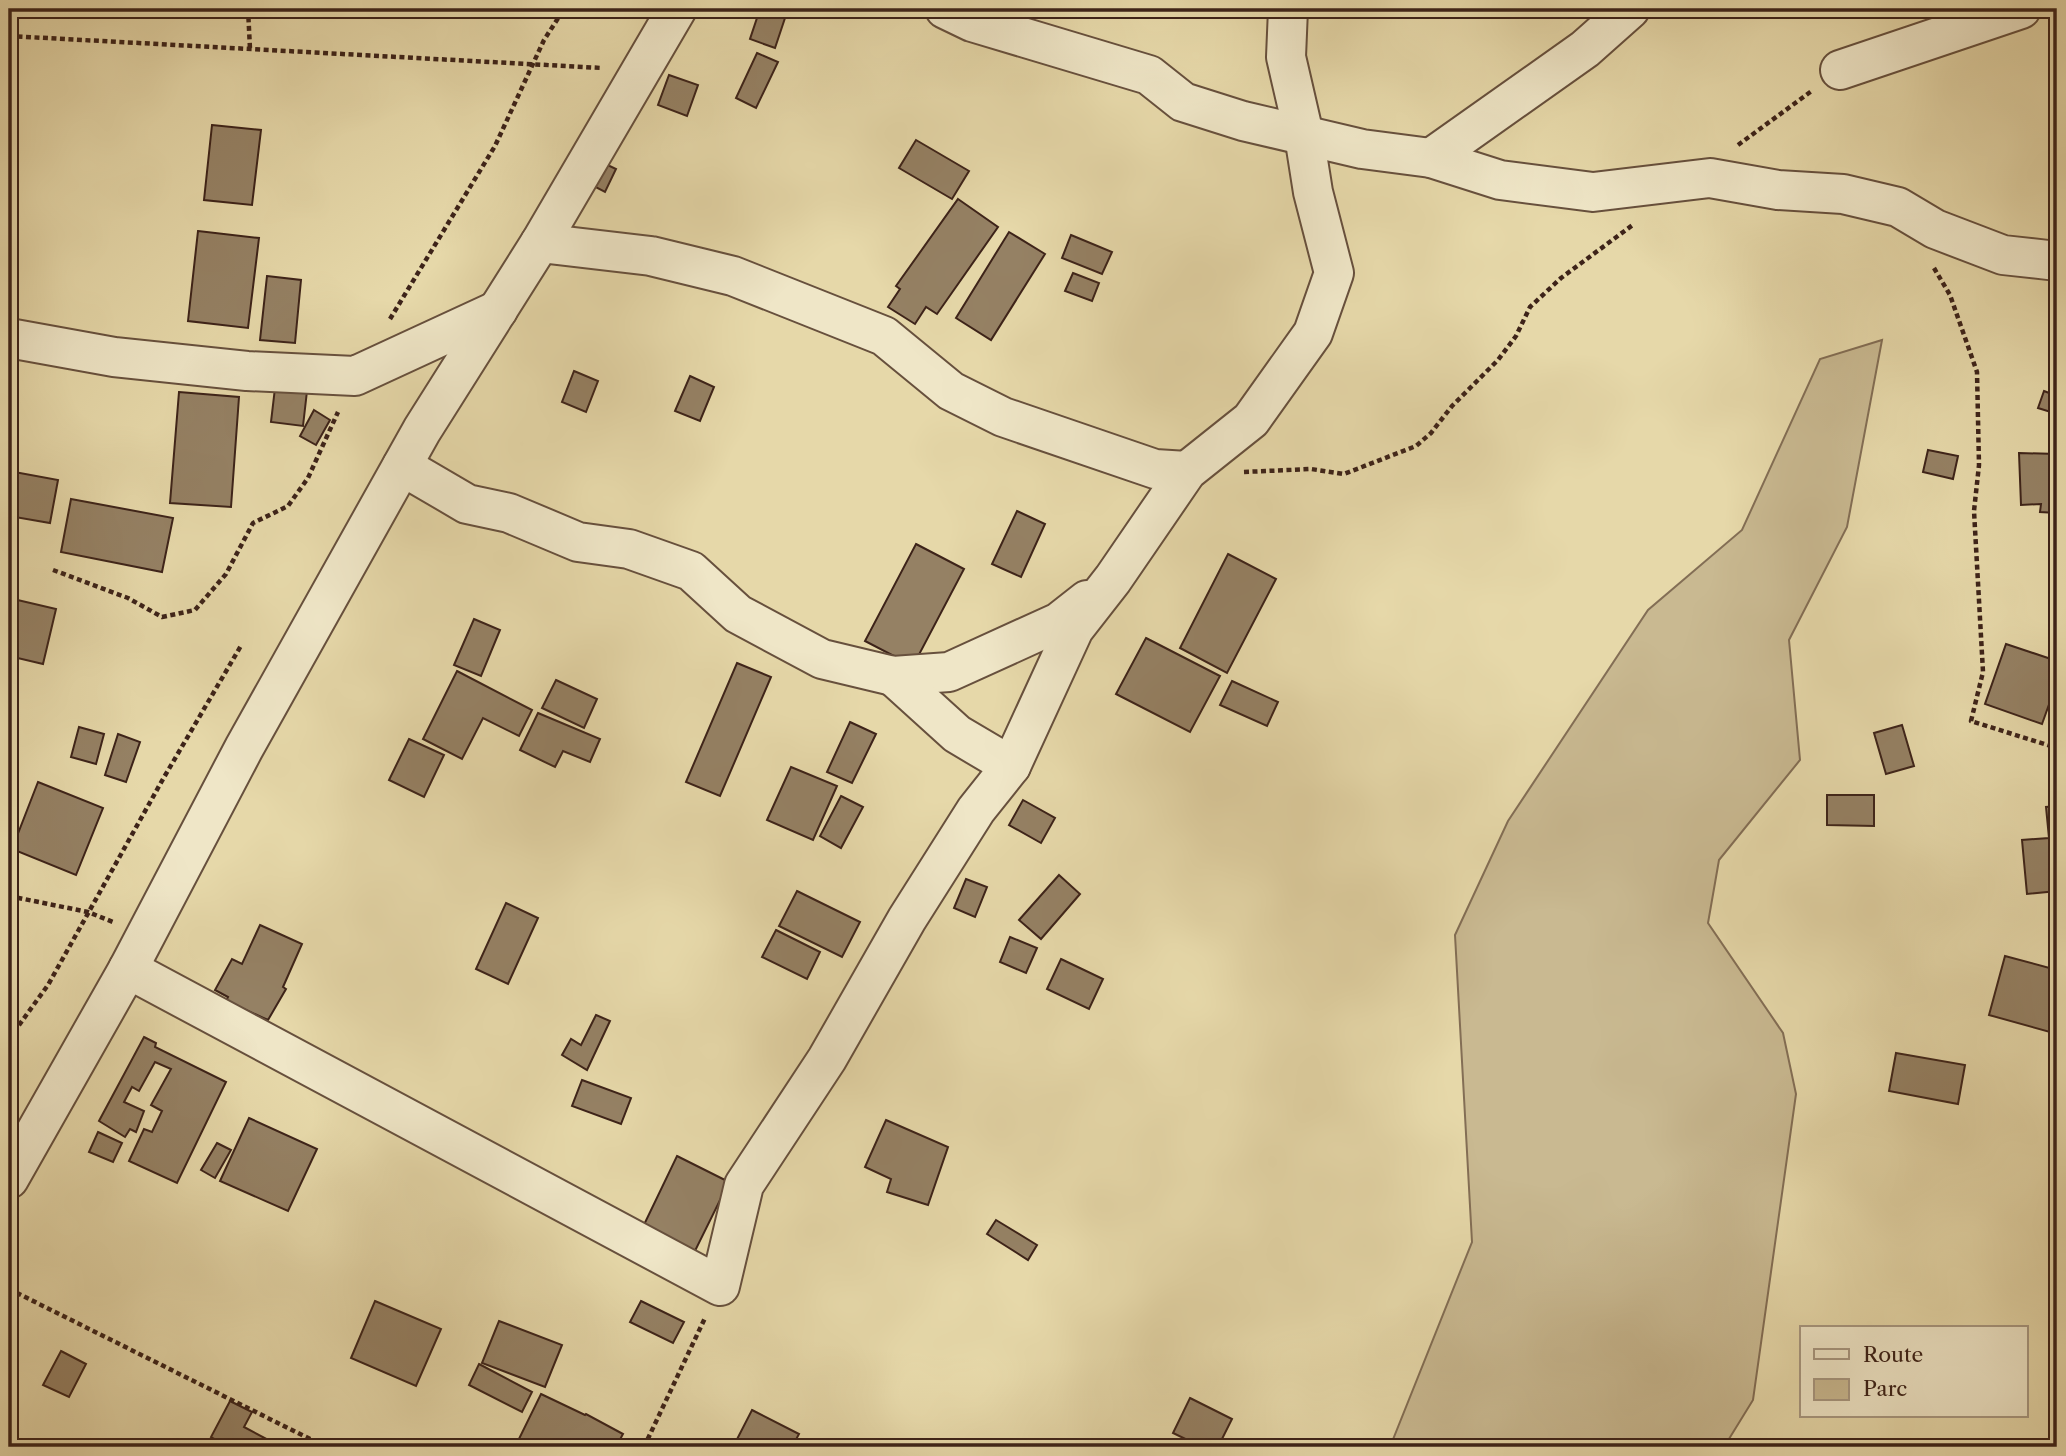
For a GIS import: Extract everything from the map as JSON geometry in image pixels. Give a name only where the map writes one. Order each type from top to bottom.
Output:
[{"type":"street","points":[[9,1179],[136,953],[244,748],[402,466],[540,243],[677,9]]},
{"type":"street","points":[[945,9],[972,22],[1149,75],[1183,102],[1243,121],[1362,149],[1431,158],[1500,180],[1593,192],[1710,178],[1778,190],[1843,194],[1898,207],[1935,229],[2003,255],[2057,261]]},
{"type":"street","points":[[136,953],[719,1286],[744,1185],[827,1059],[907,919],[976,810],[1010,766],[1074,629],[1113,579],[1189,470],[1251,420],[1282,380],[1312,333],[1334,273],[1313,191],[1304,135],[1286,57],[1288,9]]},
{"type":"street","points":[[1431,158],[1585,49],[1630,9]]},
{"type":"street","points":[[1840,70],[2021,9]]},
{"type":"street","points":[[540,243],[651,256],[733,276],[884,336],[951,391],[1003,417],[1155,469],[1189,470]]},
{"type":"street","points":[[9,338],[128,358],[247,371],[355,376],[498,310]]},
{"type":"street","points":[[402,466],[467,504],[509,513],[578,542],[629,549],[691,571],[738,614],[822,659],[893,676],[949,672],[1020,641],[1059,622],[1113,579]]},
{"type":"street","points":[[893,676],[957,734],[1010,766]]},
{"type":"path","points":[[248,9],[250,49]]},
{"type":"path","points":[[9,36],[641,71]]},
{"type":"path","points":[[1689,179],[1840,70]]},
{"type":"path","points":[[1189,470],[1206,472],[1311,469],[1344,474],[1416,446],[1498,360],[1516,337],[1530,307],[1561,278],[1644,216]]},
{"type":"path","points":[[1931,262],[1950,295],[1977,372],[1979,465],[1974,511],[1983,672],[1971,721],[2057,748]]},
{"type":"path","points":[[9,1039],[48,985],[242,644]]},
{"type":"path","points":[[9,896],[88,912],[136,953]]},
{"type":"path","points":[[644,1447],[719,1286]]},
{"type":"path","points":[[9,1289],[326,1447]]},
{"type":"green space","points":[[1882,340],[1847,527],[1789,640],[1800,760],[1719,860],[1708,923],[1783,1033],[1796,1094],[1753,1400],[1724,1447],[1390,1447],[1472,1242],[1455,935],[1508,821],[1648,610],[1742,530],[1820,359]]},
{"type":"building","points":[[760,9],[788,9],[775,48],[750,39]]},
{"type":"building","points":[[757,53],[778,62],[756,108],[736,98]]},
{"type":"building","points":[[669,75],[698,85],[687,116],[658,105]]},
{"type":"building","points":[[212,125],[261,130],[252,205],[204,200]]},
{"type":"building","points":[[916,140],[969,171],[952,199],[899,168]]},
{"type":"building","points":[[597,160],[616,169],[605,192],[586,182]]},
{"type":"building","points":[[958,199],[998,227],[937,314],[926,307],[915,324],[888,307],[900,289],[896,286]]},
{"type":"building","points":[[198,231],[259,238],[248,328],[188,321]]},
{"type":"building","points":[[1009,232],[1045,254],[991,340],[956,318]]},
{"type":"building","points":[[1071,235],[1112,252],[1102,274],[1062,258]]},
{"type":"building","points":[[1073,273],[1099,283],[1092,301],[1065,291]]},
{"type":"building","points":[[267,276],[301,280],[295,343],[260,340]]},
{"type":"building","points":[[574,371],[598,381],[586,412],[562,402]]},
{"type":"building","points":[[690,376],[714,387],[700,421],[675,411]]},
{"type":"building","points":[[275,388],[307,391],[303,426],[271,422]]},
{"type":"building","points":[[2044,391],[2057,396],[2057,414],[2038,408]]},
{"type":"building","points":[[179,392],[239,397],[231,507],[170,503]]},
{"type":"building","points":[[314,410],[330,420],[316,445],[300,436]]},
{"type":"building","points":[[1928,450],[1958,456],[1953,479],[1923,472]]},
{"type":"building","points":[[2019,453],[2057,454],[2057,513],[2040,512],[2041,504],[2021,505]]},
{"type":"building","points":[[9,471],[58,480],[50,523],[9,516]]},
{"type":"building","points":[[71,499],[173,518],[162,572],[61,552]]},
{"type":"building","points":[[1017,511],[1045,524],[1021,577],[992,564]]},
{"type":"building","points":[[916,544],[964,569],[913,666],[865,641]]},
{"type":"building","points":[[1228,554],[1276,579],[1227,673],[1180,648]]},
{"type":"building","points":[[9,598],[56,609],[43,664],[9,656]]},
{"type":"building","points":[[474,619],[500,630],[481,676],[454,665]]},
{"type":"building","points":[[1146,638],[1220,676],[1190,732],[1116,694]]},
{"type":"building","points":[[2006,644],[2057,661],[2057,682],[2042,724],[1985,704]]},
{"type":"building","points":[[737,663],[771,677],[720,796],[686,782]]},
{"type":"building","points":[[457,671],[532,710],[519,736],[483,718],[462,759],[423,739]]},
{"type":"building","points":[[556,680],[597,699],[584,728],[542,708]]},
{"type":"building","points":[[1232,681],[1278,702],[1267,726],[1220,705]]},
{"type":"building","points":[[538,713],[600,739],[590,762],[563,751],[555,767],[520,750]]},
{"type":"building","points":[[850,722],[876,734],[852,783],[827,772]]},
{"type":"building","points":[[1902,725],[1914,766],[1886,774],[1874,733]]},
{"type":"building","points":[[79,727],[104,734],[96,764],[71,757]]},
{"type":"building","points":[[118,734],[140,742],[126,782],[105,775]]},
{"type":"building","points":[[409,739],[444,755],[424,797],[389,780]]},
{"type":"building","points":[[791,767],[837,786],[813,840],[767,820]]},
{"type":"building","points":[[38,782],[103,808],[76,875],[12,849]]},
{"type":"building","points":[[1827,795],[1874,795],[1874,826],[1827,825]]},
{"type":"building","points":[[841,796],[863,807],[841,848],[820,836]]},
{"type":"building","points":[[1023,800],[1055,818],[1041,843],[1009,825]]},
{"type":"building","points":[[2057,806],[2057,891],[2027,894],[2022,840],[2049,838],[2046,807]]},
{"type":"building","points":[[1059,875],[1080,894],[1041,939],[1019,920]]},
{"type":"building","points":[[966,879],[987,887],[975,917],[954,908]]},
{"type":"building","points":[[797,891],[860,922],[842,957],[779,926]]},
{"type":"building","points":[[506,903],[538,918],[508,984],[476,969]]},
{"type":"building","points":[[260,925],[302,944],[283,987],[286,989],[268,1020],[226,1001],[228,997],[215,990],[232,959],[242,964]]},
{"type":"building","points":[[776,930],[820,952],[807,979],[762,957]]},
{"type":"building","points":[[1010,937],[1037,948],[1026,973],[1000,962]]},
{"type":"building","points":[[2005,956],[2057,970],[2057,1034],[1989,1015]]},
{"type":"building","points":[[1061,959],[1103,979],[1089,1009],[1047,989]]},
{"type":"building","points":[[596,1015],[610,1021],[587,1070],[562,1055],[571,1039],[581,1045]]},
{"type":"building","points":[[144,1037],[156,1043],[155,1047],[226,1082],[177,1183],[129,1161],[144,1129],[152,1132],[162,1111],[151,1105],[171,1069],[155,1062],[139,1091],[132,1087],[124,1102],[144,1111],[136,1132],[130,1129],[125,1137],[99,1121]]},
{"type":"building","points":[[1896,1053],[1965,1065],[1958,1104],[1889,1091]]},
{"type":"building","points":[[582,1080],[631,1098],[621,1124],[572,1106]]},
{"type":"building","points":[[249,1118],[317,1149],[288,1211],[220,1181]]},
{"type":"building","points":[[886,1120],[948,1147],[928,1205],[887,1192],[891,1179],[865,1167]]},
{"type":"building","points":[[98,1132],[122,1143],[113,1162],[89,1152]]},
{"type":"building","points":[[217,1143],[231,1150],[215,1178],[201,1170]]},
{"type":"building","points":[[677,1156],[729,1182],[692,1257],[640,1233]]},
{"type":"building","points":[[996,1220],[1037,1245],[1028,1260],[987,1234]]},
{"type":"building","points":[[375,1301],[441,1329],[416,1386],[351,1358]]},
{"type":"building","points":[[641,1301],[684,1322],[673,1343],[630,1322]]},
{"type":"building","points":[[499,1321],[562,1345],[545,1387],[482,1363]]},
{"type":"building","points":[[61,1351],[86,1364],[69,1397],[43,1385]]},
{"type":"building","points":[[479,1364],[532,1392],[522,1412],[469,1385]]},
{"type":"building","points":[[541,1394],[623,1434],[616,1447],[515,1447]]},
{"type":"building","points":[[1190,1398],[1232,1419],[1218,1447],[1202,1447],[1173,1433]]},
{"type":"building","points":[[230,1401],[252,1412],[244,1427],[274,1443],[272,1447],[229,1447],[211,1437]]},
{"type":"building","points":[[752,1410],[799,1434],[792,1447],[733,1447]]}]
